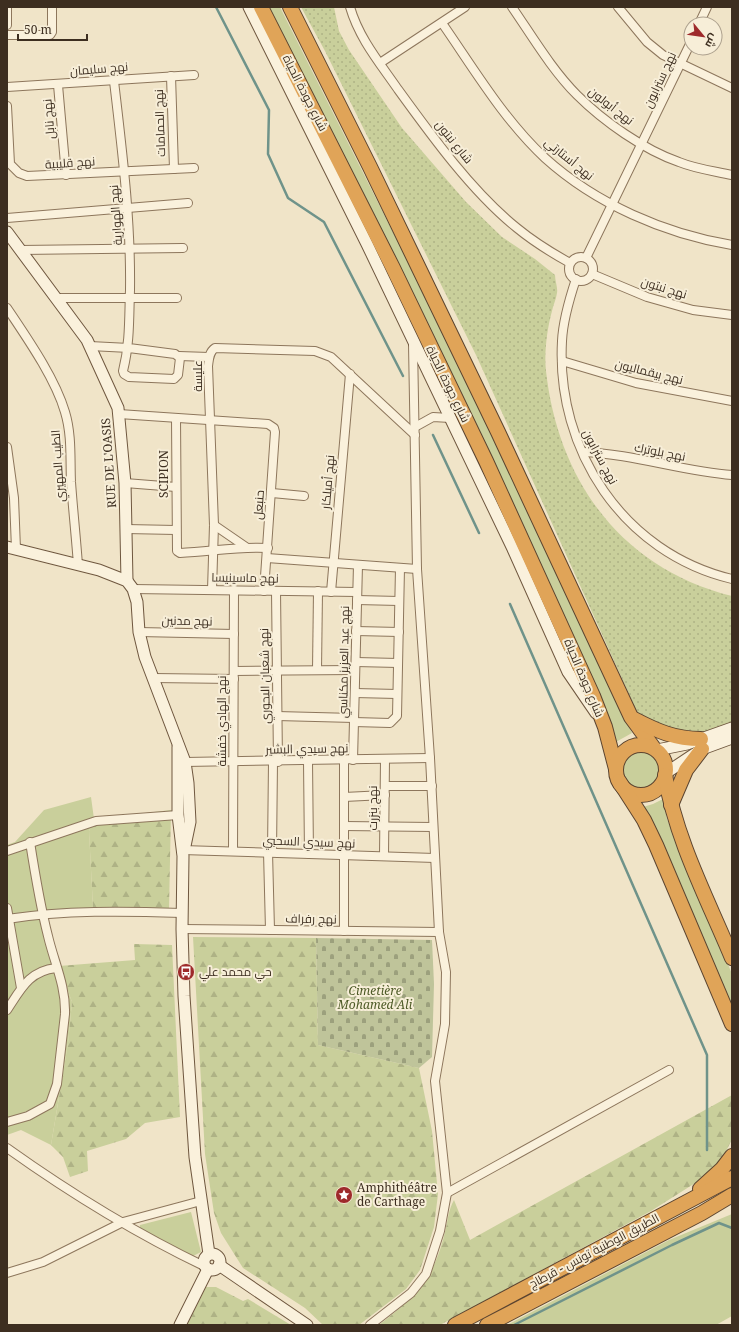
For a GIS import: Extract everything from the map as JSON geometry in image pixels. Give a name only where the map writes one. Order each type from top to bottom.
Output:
[{"type":"highway","name":"شارع جودة الحياة","points":[[261,7],[393,268],[486,461],[587,682],[605,727],[617,775],[644,820],[656,845],[732,1024]]},
{"type":"highway","name":"شارع جودة الحياة","points":[[290,7],[364,154],[495,425],[631,717],[662,756],[666,764],[670,805],[678,831],[732,958]]},
{"type":"highway","points":[[631,717],[665,734],[702,744],[686,770],[670,805]]},
{"type":"highway","points":[[655,749],[646,745],[632,746],[620,755],[617,775],[629,792],[644,794],[658,788],[666,774]]},
{"type":"highway","points":[[688,1201],[722,1169],[732,1156]]},
{"type":"highway","name":"الطريق الوطنية تونس - قرطاج","points":[[455,1325],[732,1178]]},
{"type":"highway","name":"الطريق الوطنية تونس - قرطاج","points":[[487,1325],[702,1213],[732,1194]]},
{"type":"highway","points":[[702,1213],[732,1204]]},
{"type":"street","points":[[7,7],[7,25]]},
{"type":"street","points":[[7,35],[50,35],[52,32],[52,7]]},
{"type":"street","points":[[249,7],[364,237],[413,343],[513,549],[568,672],[605,727]]},
{"type":"street","name":"شارع نبتون","points":[[350,7],[361,34],[380,63],[418,116],[481,193],[517,229],[570,264]]},
{"type":"street","points":[[380,63],[465,7]]},
{"type":"street","name":"نهج أبولون","points":[[512,7],[560,75],[577,96],[618,129],[667,158],[679,163],[732,175]]},
{"type":"street","points":[[618,7],[646,42],[663,55],[681,65],[732,88]]},
{"type":"street","name":"نهج أستارتي","points":[[442,23],[510,119],[545,158],[583,186],[612,204],[658,226],[714,242],[732,245]]},
{"type":"street","name":"نهج سترابون","points":[[586,258],[685,56]]},
{"type":"street","name":"نهج سليمان","points":[[7,87],[58,85],[194,75]]},
{"type":"street","name":"نهج الحمامات","points":[[171,76],[174,169]]},
{"type":"street","name":"نهج الهوارية","points":[[114,81],[125,171],[130,248],[128,348],[123,371],[124,374],[129,377],[174,379],[178,375],[179,356]]},
{"type":"street","name":"نهج نابل","points":[[58,85],[66,176]]},
{"type":"street","name":"نهج قليبية","points":[[7,106],[8,165],[19,173],[27,176],[66,176],[125,171],[194,168]]},
{"type":"street","points":[[7,218],[127,206],[188,203]]},
{"type":"street","name":"RUE DE L'OASIS","points":[[7,232],[90,346],[119,414],[125,483],[126,528],[130,585],[137,602],[139,632],[153,678],[178,747]]},
{"type":"street","points":[[20,250],[183,248]]},
{"type":"street","points":[[577,258],[586,258],[592,265],[592,274],[585,280],[576,280],[570,273],[570,264],[577,258]]},
{"type":"street","name":"نهج نبتون","points":[[592,274],[647,297],[693,310],[732,315]]},
{"type":"street","name":"نهج سترابون","points":[[576,280],[566,309],[562,340],[562,361],[566,409],[572,430],[598,484],[623,516],[651,541],[691,565],[732,579]]},
{"type":"street","points":[[56,298],[177,298]]},
{"type":"street","name":"الطيب المهيري","points":[[7,308],[28,339],[53,385],[65,412],[70,434],[71,481],[78,565]]},
{"type":"street","points":[[732,309],[732,315]]},
{"type":"street","points":[[370,1325],[411,1293],[426,1274],[440,1231],[447,1193],[435,1081],[445,1024],[446,972],[439,932],[432,786],[417,569],[413,343]]},
{"type":"street","points":[[90,346],[128,348],[175,354],[179,356],[209,357]]},
{"type":"street","name":"عليسة","points":[[212,590],[214,525],[209,357],[212,350],[215,348],[315,351],[331,357],[415,431]]},
{"type":"street","name":"نهج بيقماليون","points":[[562,361],[636,383],[732,401]]},
{"type":"street","name":"نهج أميلكار","points":[[331,592],[350,374]]},
{"type":"street","points":[[119,414],[211,421]]},
{"type":"street","points":[[415,431],[433,417],[450,418]]},
{"type":"street","name":"SCIPION","points":[[176,418],[176,549],[179,553],[213,552]]},
{"type":"street","name":"حنبعل","points":[[211,421],[268,424],[274,428],[272,493],[264,590]]},
{"type":"street","points":[[7,447],[14,498],[11,548],[99,570],[130,585]]},
{"type":"street","name":"نهج بلوترك","points":[[583,452],[613,454],[686,469],[732,475]]},
{"type":"street","points":[[125,483],[176,487]]},
{"type":"street","points":[[272,493],[304,496]]},
{"type":"street","points":[[214,525],[246,547]]},
{"type":"street","points":[[126,528],[176,530]]},
{"type":"street","points":[[213,552],[246,547],[268,548]]},
{"type":"street","points":[[267,558],[417,569]]},
{"type":"street","name":"نهج عبد العزيز مكناسي","points":[[353,760],[358,565]]},
{"type":"street","points":[[277,716],[390,723],[396,716],[400,568]]},
{"type":"street","name":"نهج ماسينيسا","points":[[130,585],[212,590],[318,591],[399,601]]},
{"type":"street","name":"نهج الهادي خفشة","points":[[233,851],[234,590]]},
{"type":"street","name":"نهج شعبان البحوري","points":[[270,930],[270,852],[277,716],[276,591]]},
{"type":"street","points":[[317,670],[318,591]]},
{"type":"street","points":[[356,631],[399,632]]},
{"type":"street","name":"نهج مدنين","points":[[139,632],[234,634]]},
{"type":"street","points":[[153,678],[234,675],[277,670],[317,670],[398,663]]},
{"type":"street","points":[[355,693],[397,694]]},
{"type":"street","points":[[666,774],[702,744],[732,728]]},
{"type":"street","points":[[655,749],[687,744],[702,744],[732,738]]},
{"type":"street","points":[[178,747],[185,762],[188,783],[190,822],[183,852]]},
{"type":"street","points":[[178,747],[178,815],[183,852],[182,929],[195,1157],[209,1254],[203,1261],[207,1268]]},
{"type":"street","name":"نهج سيدي البشير","points":[[185,762],[275,762],[430,758]]},
{"type":"street","name":"نهج بنزرت","points":[[384,856],[385,759]]},
{"type":"street","points":[[344,760],[344,931]]},
{"type":"street","points":[[308,761],[309,854]]},
{"type":"street","points":[[385,786],[432,786]]},
{"type":"street","points":[[344,797],[385,795]]},
{"type":"street","points":[[7,851],[96,821],[178,815]]},
{"type":"street","points":[[344,826],[433,826]]},
{"type":"street","points":[[7,1122],[39,1111],[50,1104],[54,1092],[62,1048],[65,1003],[61,980],[56,968],[42,914],[30,842]]},
{"type":"street","name":"نهج سيدي السحبي","points":[[183,852],[233,851],[435,858]]},
{"type":"street","points":[[7,908],[21,988]]},
{"type":"street","points":[[8,918],[42,914],[119,910],[182,912]]},
{"type":"street","name":"نهج رفراف","points":[[182,929],[439,932]]},
{"type":"street","points":[[7,1010],[21,988],[32,976],[48,969],[56,968]]},
{"type":"street","points":[[447,1193],[669,1070]]},
{"type":"street","points":[[7,1148],[57,1182],[147,1238],[207,1268],[214,1269],[219,1265]]},
{"type":"street","points":[[7,1273],[43,1262],[123,1222],[201,1201]]},
{"type":"street","points":[[209,1254],[214,1254],[218,1257],[219,1265],[308,1325]]},
{"type":"street","points":[[180,1325],[207,1268]]},
{"type":"green space","points":[[264,7],[280,7],[458,362],[632,733],[614,743]]},
{"type":"green space","points":[[301,7],[334,7],[339,31],[349,50],[402,128],[466,202],[502,237],[535,259],[555,275],[557,293],[547,333],[545,364],[553,411],[565,449],[581,483],[602,515],[628,542],[658,565],[693,583],[732,596],[732,724],[718,729],[684,732],[663,726],[638,714],[476,355],[325,51]]},
{"type":"green space","points":[[640,750],[654,756],[660,770],[654,784],[640,790],[626,784],[620,770],[626,756]]},
{"type":"green space","points":[[91,797],[94,819],[89,831],[93,908],[46,914],[59,966],[72,1002],[68,1043],[51,1145],[21,1130],[7,1135],[7,845],[15,842],[44,810]]},
{"type":"green space","points":[[663,799],[667,819],[732,974],[732,1010],[643,807]]},
{"type":"green space","points":[[171,810],[169,911],[93,908],[89,831],[94,819]]},
{"type":"green space","points":[[193,937],[316,938],[318,1045],[419,1068],[432,1131],[438,1194],[434,1227],[420,1270],[406,1289],[359,1325],[323,1325],[305,1308],[243,1268],[221,1233],[214,1213],[205,1154]]},
{"type":"green space","name":"Cimetière Mohamed Ali","points":[[316,938],[432,940],[434,984],[432,1057],[419,1068],[318,1045]]},
{"type":"green space","points":[[134,944],[172,945],[180,1117],[145,1123],[126,1139],[87,1151],[88,1171],[70,1177],[63,1157],[51,1145],[68,1043],[72,1002],[59,966],[135,960]]},
{"type":"green space","points":[[732,1095],[732,1139],[720,1164],[700,1180],[651,1211],[440,1325],[379,1325],[413,1296],[429,1275],[440,1248],[449,1212],[454,1200],[470,1240]]},
{"type":"green space","points":[[191,1212],[201,1252],[193,1256],[139,1231],[140,1225]]},
{"type":"green space","points":[[732,1214],[732,1316],[716,1325],[507,1325],[669,1240]]},
{"type":"green space","points":[[206,1287],[216,1287],[243,1301],[248,1299],[291,1325],[187,1325]]},
{"type":"waterway","points":[[216,7],[269,110],[268,154],[288,198],[324,222],[403,376]]},
{"type":"waterway","points":[[433,435],[479,533]]},
{"type":"waterway","points":[[510,604],[707,1055],[707,1150]]},
{"type":"waterway","points":[[514,1325],[672,1245],[719,1223],[732,1228]]},
{"type":"place","name":"حي محمد علي","points":[[186,972]]},
{"type":"place","name":"Amphithéâtre de Carthage","points":[[344,1195]]}]
